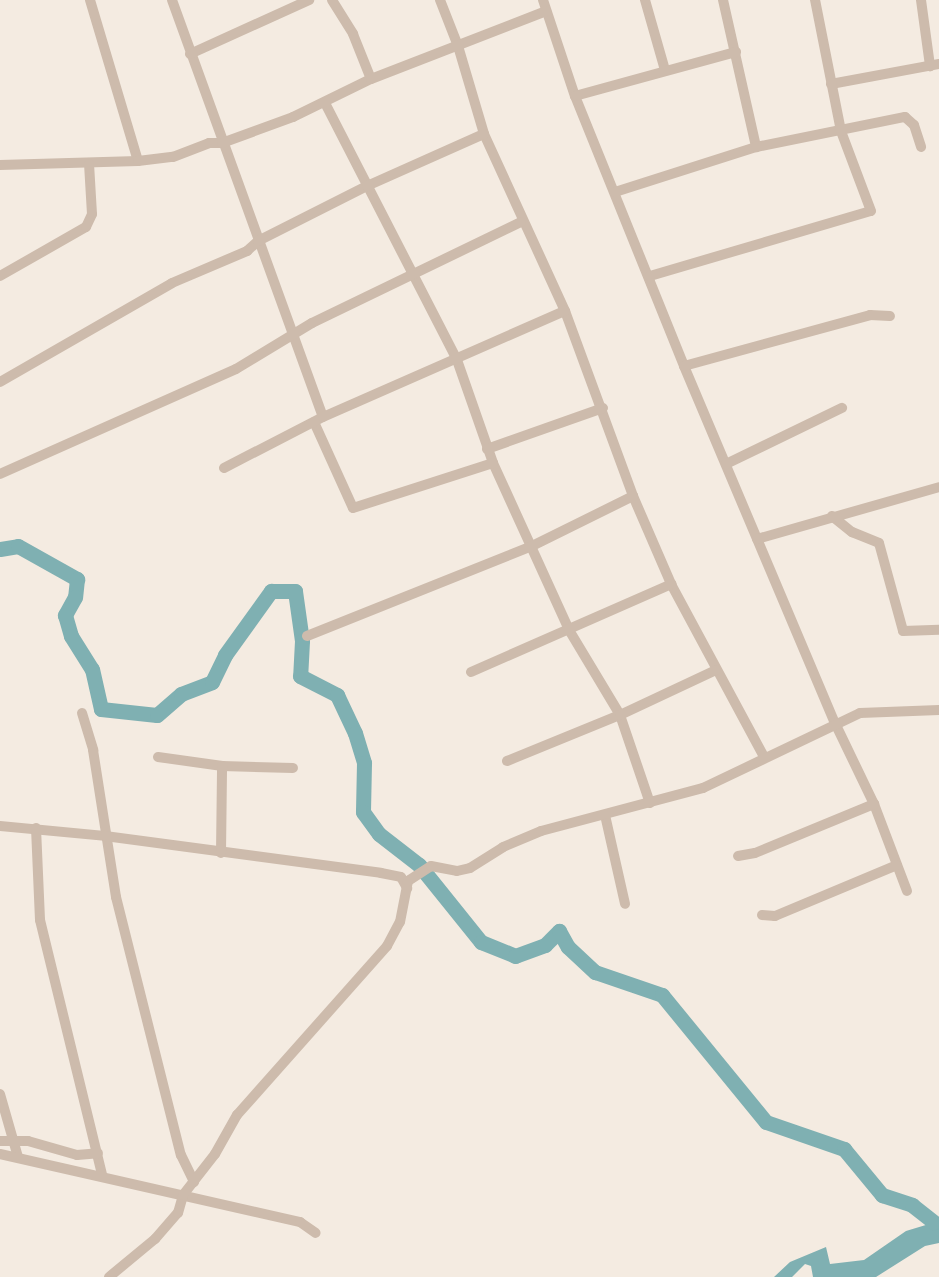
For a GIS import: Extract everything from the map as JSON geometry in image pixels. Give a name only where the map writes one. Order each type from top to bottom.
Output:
[{"type":"street","points":[[90,0],[138,161]]},
{"type":"street","points":[[172,0],[222,144],[294,336],[318,419],[353,507],[493,463]]},
{"type":"street","points":[[190,54],[309,0]]},
{"type":"street","points":[[332,0],[353,34],[371,79]]},
{"type":"street","points":[[440,0],[458,46],[484,134],[521,222],[565,311],[603,408],[633,496],[671,584],[764,757]]},
{"type":"street","points":[[645,0],[665,70]]},
{"type":"street","points":[[723,0],[756,147]]},
{"type":"street","points":[[650,276],[871,211],[841,131],[815,0]]},
{"type":"street","points":[[831,84],[935,65],[921,0]]},
{"type":"street","points":[[0,165],[138,161],[173,157],[209,143],[222,144],[325,103],[371,79],[458,46],[545,5],[575,96],[650,276],[684,366],[835,723],[874,804],[907,891]]},
{"type":"street","points":[[575,96],[736,52]]},
{"type":"street","points":[[325,103],[457,360],[493,463],[569,630],[620,715],[650,803]]},
{"type":"street","points":[[615,192],[756,147],[905,117],[914,125],[921,147]]},
{"type":"street","points":[[0,382],[172,283],[246,251],[258,240],[367,186],[484,134]]},
{"type":"street","points":[[0,276],[86,227],[93,214],[89,164]]},
{"type":"street","points":[[0,474],[236,369],[413,274],[521,222]]},
{"type":"street","points":[[224,468],[318,419],[565,311]]},
{"type":"street","points":[[684,366],[870,315],[890,316]]},
{"type":"street","points":[[487,449],[603,408]]},
{"type":"street","points":[[726,464],[842,408]]},
{"type":"street","points":[[757,539],[939,487]]},
{"type":"street","points":[[308,636],[531,547],[633,496]]},
{"type":"street","points":[[832,516],[852,532],[879,543],[903,631],[939,630]]},
{"type":"street","points":[[471,672],[671,584]]},
{"type":"street","points":[[507,761],[620,715],[716,669]]},
{"type":"street","points":[[109,1277],[155,1239],[178,1213],[183,1195],[194,1182],[237,1115],[387,946],[400,922],[408,884],[431,866],[457,872],[470,868],[503,847],[541,831],[703,788],[860,713],[939,710]]},
{"type":"street","points":[[82,713],[93,750],[116,897],[181,1155],[194,1182]]},
{"type":"street","points":[[158,757],[222,766],[293,768]]},
{"type":"street","points":[[221,853],[222,766]]},
{"type":"street","points":[[738,856],[755,853],[874,804]]},
{"type":"street","points":[[605,814],[625,904]]},
{"type":"street","points":[[0,826],[105,836],[381,873],[401,877],[408,884]]},
{"type":"street","points":[[36,828],[40,920],[52,982],[102,1174]]},
{"type":"street","points":[[762,915],[775,916],[897,866]]},
{"type":"street","points":[[0,1094],[16,1141],[18,1157]]},
{"type":"street","points":[[0,1141],[16,1141],[77,1155],[98,1153]]},
{"type":"street","points":[[0,1154],[102,1174],[300,1222],[316,1233]]},
{"type":"water","points":[[939,1221],[939,1243],[925,1246],[876,1277],[813,1277],[811,1266],[805,1264],[792,1277],[774,1277],[790,1262],[826,1247],[830,1264],[864,1260],[906,1231]]},
{"type":"waterway","points":[[0,549],[18,546],[77,579],[75,597],[65,615],[71,636],[92,669],[101,709],[157,715],[181,694],[212,682],[225,655],[271,591],[295,591],[302,641],[300,676],[337,695],[355,733],[364,763],[363,812],[379,834],[419,865],[481,942],[515,956],[545,945],[559,931],[568,947],[595,972],[662,995],[766,1122],[844,1149],[882,1195],[912,1205],[934,1222]]}]
